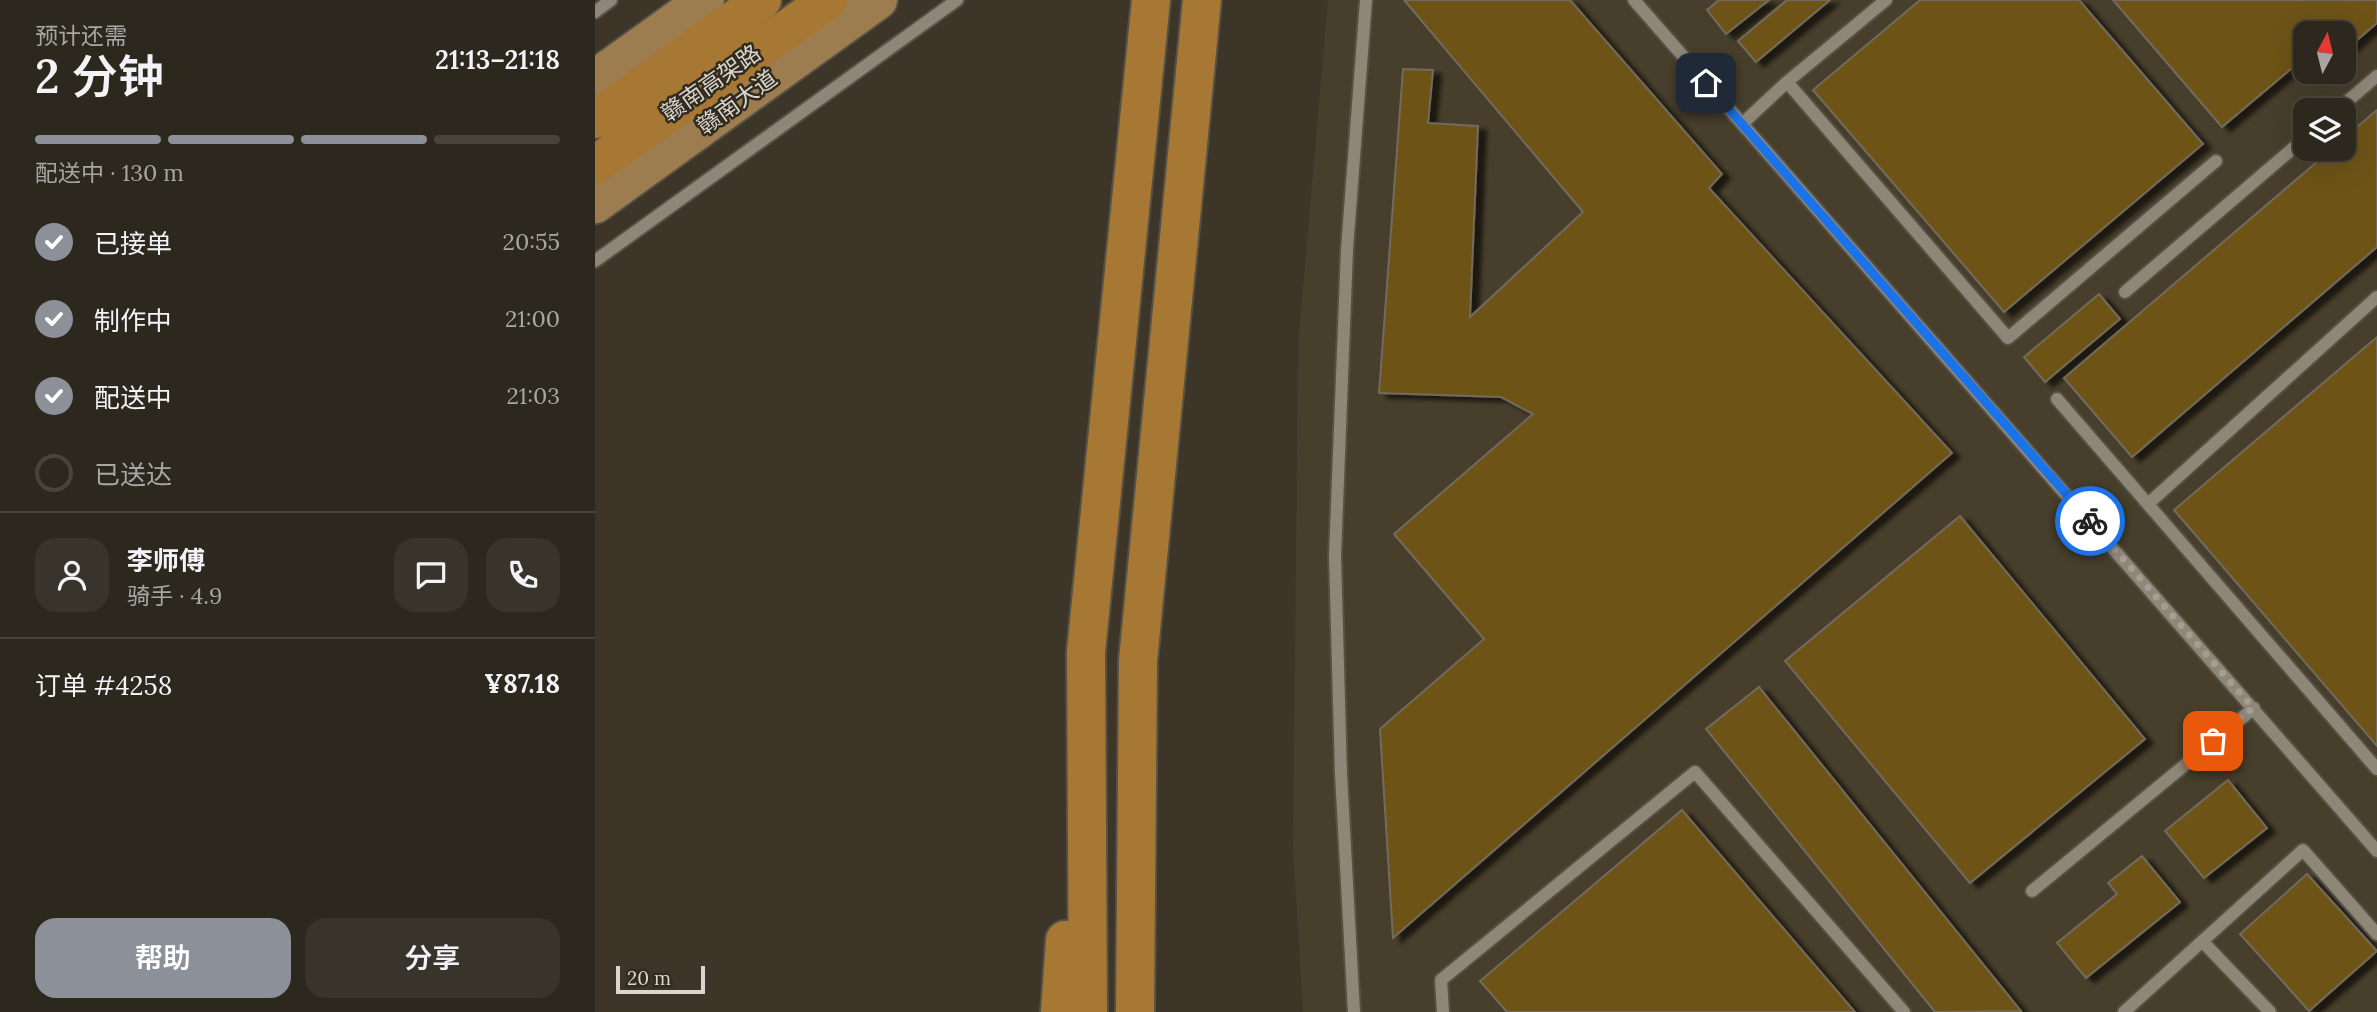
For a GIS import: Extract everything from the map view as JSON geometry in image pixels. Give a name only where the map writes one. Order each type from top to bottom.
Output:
[{"type":"highway","name":"赣南高架路","points":[[595,119],[762,0]]},
{"type":"highway","name":"赣南高架路","points":[[595,165],[828,0]]},
{"type":"highway","points":[[1060,1012],[1086,652],[1149,10]]},
{"type":"highway","points":[[1135,1012],[1138,661],[1201,11]]},
{"type":"highway","points":[[1086,652],[1088,1012]]},
{"type":"highway","points":[[1138,661],[1150,1012]]},
{"type":"main road","points":[[595,79],[705,0]]},
{"type":"main road","name":"赣南大道","points":[[595,204],[878,0]]},
{"type":"street","points":[[595,12],[611,0]]},
{"type":"street","points":[[595,261],[957,0]]},
{"type":"street","points":[[1354,1012],[1341,774],[1335,556],[1347,249],[1366,0]]},
{"type":"street","points":[[1634,0],[2377,851]]},
{"type":"street","points":[[1742,124],[1787,82],[1887,0]]},
{"type":"street","points":[[2351,98],[2377,76]]},
{"type":"street","points":[[1787,82],[2008,338],[2216,161]]},
{"type":"street","points":[[2125,292],[2293,148]]},
{"type":"street","points":[[2148,504],[2377,298]]},
{"type":"street","points":[[2057,399],[2377,769]]},
{"type":"street","points":[[2032,891],[2253,708]]},
{"type":"street","points":[[1443,1012],[1441,980],[1695,772],[1904,1012]]},
{"type":"street","points":[[2124,1012],[2304,850],[2377,934]]},
{"type":"street","points":[[2202,941],[2270,1012]]},
{"type":"shaded area","points":[[1328,0],[2377,0],[2377,1012],[1303,1012],[1293,850],[1298,344]]},
{"type":"building","points":[[1404,0],[1570,0],[1722,174],[1709,188],[1952,453],[1393,938],[1380,729],[1484,639],[1394,534],[1533,414],[1501,397],[1379,393],[1403,69],[1433,70],[1428,123],[1478,126],[1470,317],[1583,212]]},
{"type":"building","points":[[1719,0],[1769,0],[1726,34],[1707,10]]},
{"type":"building","points":[[1787,0],[1830,0],[1756,62],[1738,41]]},
{"type":"building","points":[[1920,0],[2079,0],[2203,144],[2004,312],[1813,90]]},
{"type":"building","points":[[2113,0],[2377,0],[2377,23],[2356,41],[2356,21],[2293,21],[2293,67],[2222,127]]},
{"type":"building","points":[[2377,110],[2377,247],[2132,457],[2064,378],[2318,161],[2356,161],[2356,128]]},
{"type":"building","points":[[2099,294],[2120,319],[2045,382],[2024,357]]},
{"type":"building","points":[[2377,337],[2377,746],[2174,510]]},
{"type":"building","points":[[1960,516],[2145,739],[1970,883],[1785,661]]},
{"type":"building","points":[[1759,687],[2021,1011],[1935,1012],[1706,729]]},
{"type":"building","points":[[2228,780],[2267,828],[2204,878],[2165,831]]},
{"type":"building","points":[[1682,810],[1855,1012],[1507,1012],[1480,981]]},
{"type":"building","points":[[2142,856],[2180,902],[2086,978],[2057,943],[2117,894],[2108,883]]},
{"type":"building","points":[[2307,874],[2377,951],[2309,1011],[2240,934]]},
{"type":"way so far","points":[[2090,521],[2253,708],[2213,741]]},
{"type":"route","points":[[1706,83],[2090,521]]}]
